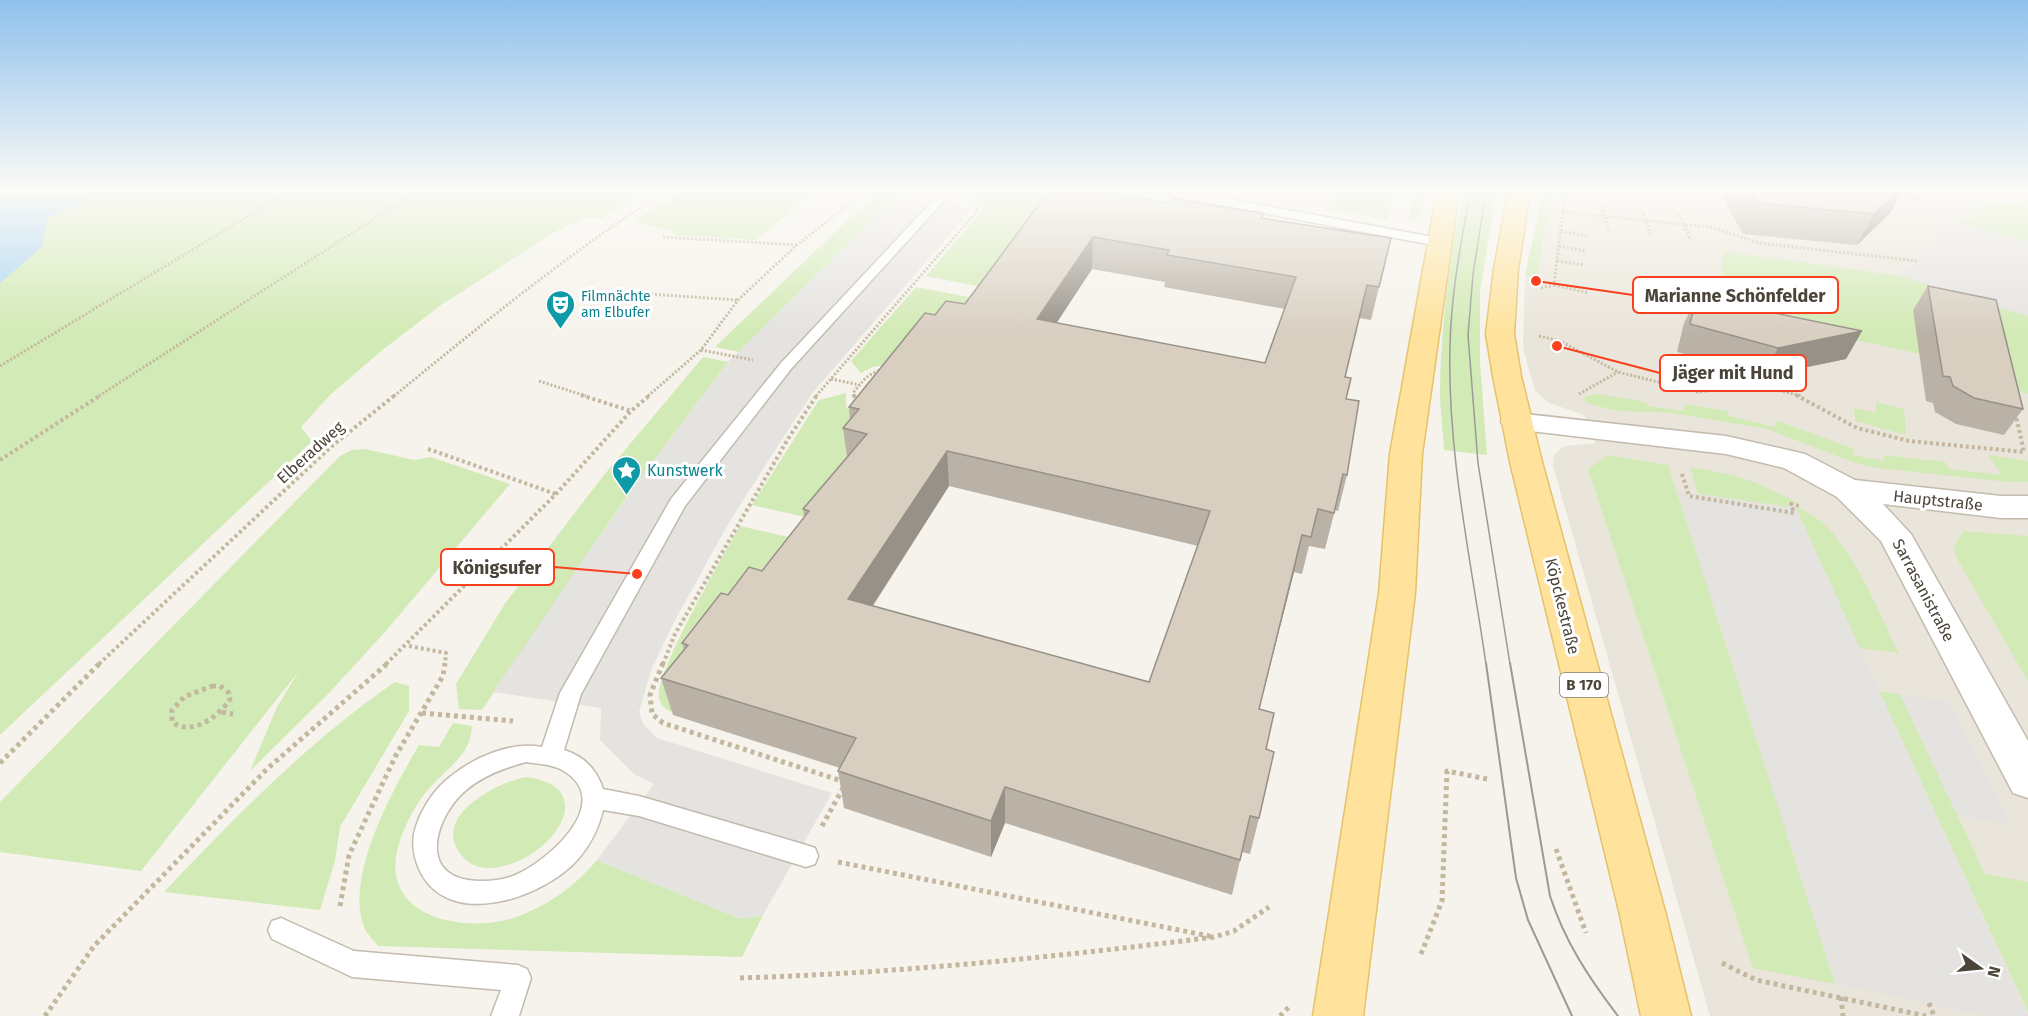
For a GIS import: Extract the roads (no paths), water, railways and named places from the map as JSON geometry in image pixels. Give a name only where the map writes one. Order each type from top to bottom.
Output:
[{"type":"main road","name":"Köpckestraße","points":[[1511,239],[1500,334],[1516,422],[1643,915],[1666,1016]]},
{"type":"main road","points":[[1338,1016],[1396,593],[1406,454],[1438,242]]},
{"type":"street","name":"Sarrasanistraße","points":[[1516,422],[1726,445],[1794,461],[1848,490],[1894,534],[2028,780]]},
{"type":"street","name":"Hauptstraße","points":[[1848,490],[2001,507],[2028,507]]},
{"type":"lane","points":[[552,754],[559,724],[572,693],[677,503],[786,366],[903,239]]},
{"type":"lane","points":[[1424,239],[1438,242]]},
{"type":"lane","points":[[526,753],[552,754],[574,763],[589,778],[595,798],[590,822],[576,846],[552,868],[523,885],[492,893],[463,892],[440,882],[427,863],[423,841],[431,817],[447,793],[471,774],[499,760],[526,753]]},
{"type":"lane","points":[[595,798],[639,806],[806,856]]},
{"type":"lane","points":[[281,930],[352,964],[518,978],[505,1016]]},
{"type":"water","points":[[0,239],[44,239],[42,247],[0,283]]},
{"type":"tram line","points":[[1462,239],[1452,307],[1450,346],[1452,426],[1461,506],[1486,664]]},
{"type":"tram line","points":[[1478,239],[1468,335],[1478,463],[1510,664]]},
{"type":"tram line","points":[[1486,663],[1516,878],[1528,920],[1572,1016]]},
{"type":"tram line","points":[[1510,663],[1550,896],[1563,929],[1579,959],[1618,1016]]},
{"type":"place","name":"Marianne Schönfelder","points":[[1536,281]]},
{"type":"place","name":"Filmnächte am Elbufer","points":[[560,330]]},
{"type":"place","name":"Jäger mit Hund","points":[[1557,346]]},
{"type":"place","name":"Kunstwerk","points":[[626,496]]},
{"type":"place","name":"Königsufer","points":[[637,574]]}]
